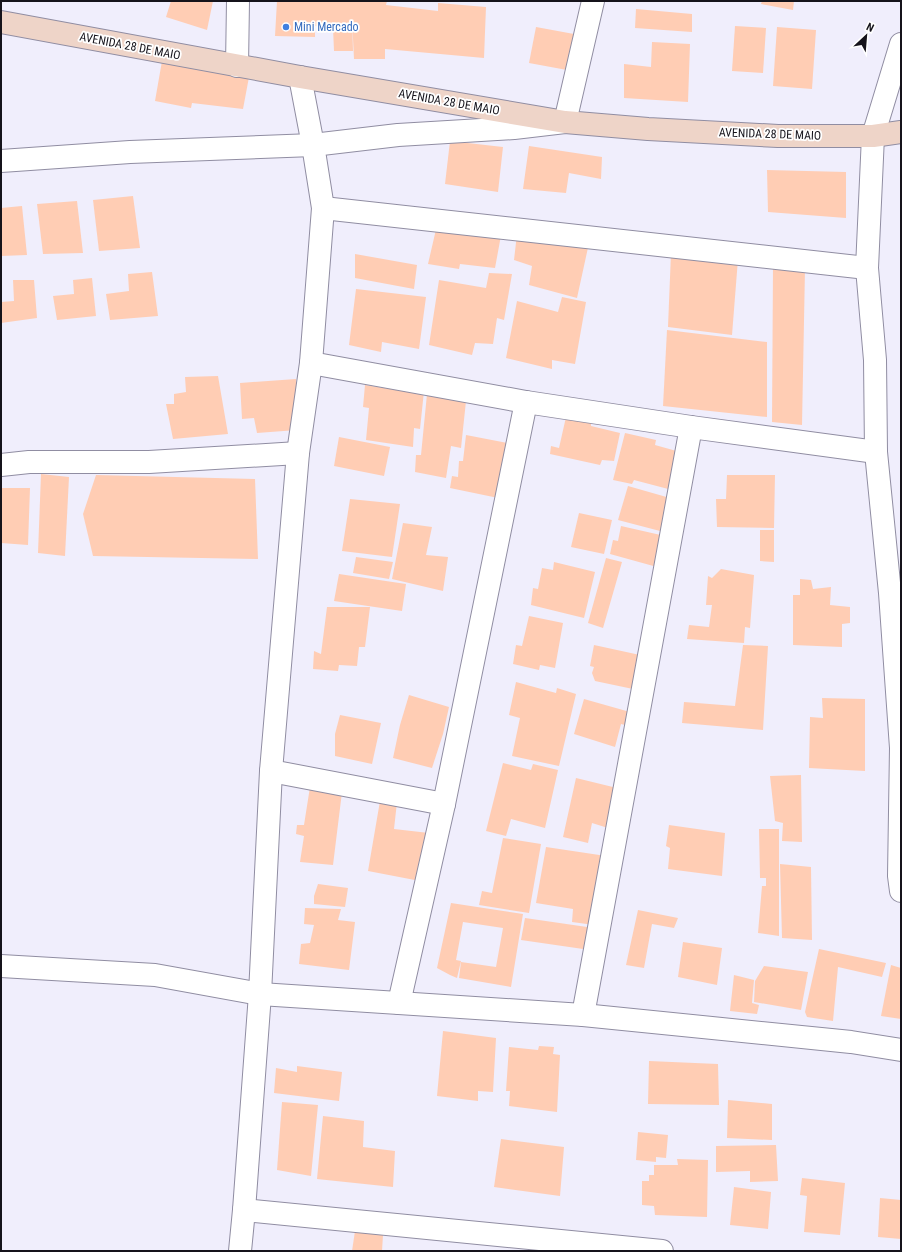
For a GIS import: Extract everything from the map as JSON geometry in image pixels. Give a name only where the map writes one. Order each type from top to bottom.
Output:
[{"type":"street","points":[[237,66],[238,1]]},
{"type":"street","points":[[1,162],[130,152],[313,145],[398,135],[514,128],[564,122],[593,1]]},
{"type":"street","name":"AVENIDA 28 DE MAIO","points":[[1,22],[237,66],[564,122],[648,129],[778,136],[873,136],[901,132]]},
{"type":"street","points":[[901,44],[873,136],[867,268],[875,360],[876,452],[896,595],[900,748],[898,868],[901,891]]},
{"type":"street","points":[[240,1251],[260,994],[271,771],[298,453],[311,363],[322,208],[313,145],[300,77]]},
{"type":"street","points":[[322,208],[867,268]]},
{"type":"street","points":[[311,363],[526,402],[691,427],[876,452]]},
{"type":"street","points":[[399,1003],[444,804],[526,402]]},
{"type":"street","points":[[583,1015],[691,427]]},
{"type":"street","points":[[1,465],[29,462],[149,462],[298,453]]},
{"type":"street","points":[[271,771],[444,804]]},
{"type":"street","points":[[1,966],[155,975],[260,994],[583,1015],[851,1042],[901,1050]]},
{"type":"street","points":[[244,1210],[662,1251]]},
{"type":"building","points":[[171,1],[213,1],[207,30],[166,17]]},
{"type":"building","points":[[277,1],[387,1],[386,5],[438,11],[438,3],[486,7],[484,58],[385,49],[385,59],[354,59],[352,18],[353,51],[334,51],[333,28],[315,26],[315,37],[275,36]]},
{"type":"building","points":[[762,1],[794,1],[793,10],[761,4]]},
{"type":"building","points":[[636,9],[692,14],[692,32],[635,28]]},
{"type":"building","points":[[735,26],[766,28],[763,73],[732,71]]},
{"type":"building","points":[[536,27],[574,34],[567,70],[529,63]]},
{"type":"building","points":[[777,27],[816,30],[812,89],[773,86]]},
{"type":"building","points":[[652,42],[690,44],[688,102],[624,98],[624,64],[651,67]]},
{"type":"building","points":[[162,61],[249,77],[243,109],[192,103],[191,108],[155,101]]},
{"type":"building","points":[[450,141],[503,147],[498,192],[445,184]]},
{"type":"building","points":[[529,146],[602,157],[601,179],[569,173],[566,193],[523,189]]},
{"type":"building","points":[[767,170],[846,172],[846,218],[768,212]]},
{"type":"building","points":[[133,196],[140,248],[99,251],[93,200]]},
{"type":"building","points":[[77,201],[83,253],[43,254],[37,204]]},
{"type":"building","points":[[22,206],[27,255],[1,256],[1,208]]},
{"type":"building","points":[[437,225],[502,230],[495,268],[460,264],[459,269],[428,264]]},
{"type":"building","points":[[517,234],[589,243],[577,298],[529,285],[532,266],[514,260]]},
{"type":"building","points":[[671,253],[738,259],[732,335],[668,327]]},
{"type":"building","points":[[355,254],[417,265],[414,289],[355,278]]},
{"type":"building","points":[[773,266],[805,269],[802,425],[772,422]]},
{"type":"building","points":[[152,272],[158,316],[110,320],[106,294],[129,291],[128,274]]},
{"type":"building","points":[[489,273],[512,274],[504,320],[497,318],[493,344],[475,343],[472,355],[429,345],[439,280],[486,288]]},
{"type":"building","points":[[92,278],[96,316],[57,320],[53,296],[74,294],[73,280]]},
{"type":"building","points":[[13,280],[34,280],[37,318],[1,323],[1,302],[14,301]]},
{"type":"building","points":[[356,289],[426,297],[419,349],[382,342],[381,352],[349,345]]},
{"type":"building","points":[[562,297],[586,302],[575,364],[552,360],[552,369],[506,358],[517,301],[558,312]]},
{"type":"building","points":[[667,330],[767,342],[767,417],[663,406]]},
{"type":"building","points":[[218,376],[228,434],[173,439],[166,404],[174,404],[174,394],[186,392],[185,377]]},
{"type":"building","points":[[296,379],[297,430],[257,433],[254,418],[242,419],[240,383]]},
{"type":"building","points":[[365,385],[415,393],[415,388],[424,391],[420,429],[414,428],[413,447],[366,440],[369,408],[363,407]]},
{"type":"building","points":[[427,394],[466,401],[461,448],[451,446],[446,478],[415,472],[416,455],[421,455]]},
{"type":"building","points":[[566,417],[591,422],[591,426],[620,433],[614,461],[602,460],[600,465],[550,454],[551,446],[559,448]]},
{"type":"building","points":[[625,433],[656,440],[655,445],[680,452],[672,490],[634,480],[632,484],[613,480]]},
{"type":"building","points":[[466,435],[513,444],[503,499],[450,488],[452,476],[458,477],[459,461],[463,461]]},
{"type":"building","points":[[339,437],[390,447],[384,476],[334,466]]},
{"type":"building","points":[[41,474],[69,477],[65,556],[38,553]]},
{"type":"building","points":[[96,475],[255,479],[258,559],[93,556],[83,514]]},
{"type":"building","points":[[727,475],[775,475],[774,528],[717,527],[716,499],[726,499]]},
{"type":"building","points":[[628,486],[670,498],[660,531],[618,520]]},
{"type":"building","points":[[1,488],[30,488],[28,545],[1,543]]},
{"type":"building","points":[[350,499],[400,504],[392,557],[342,551]]},
{"type":"building","points":[[579,513],[612,520],[604,554],[571,547]]},
{"type":"building","points":[[403,523],[432,527],[426,555],[448,557],[443,591],[392,579]]},
{"type":"building","points":[[621,526],[665,536],[657,567],[610,554],[613,540],[618,541]]},
{"type":"building","points":[[760,530],[774,530],[774,562],[760,561]]},
{"type":"building","points":[[356,557],[393,562],[389,579],[353,573]]},
{"type":"building","points":[[606,558],[622,562],[603,628],[588,623]]},
{"type":"building","points":[[554,562],[595,572],[584,618],[531,605],[533,588],[538,589],[542,568],[553,570]]},
{"type":"building","points":[[721,569],[754,575],[750,628],[745,627],[744,643],[687,639],[689,625],[709,627],[712,605],[706,605],[708,576],[712,578]]},
{"type":"building","points":[[339,574],[406,584],[402,611],[334,601]]},
{"type":"building","points":[[800,579],[811,580],[813,589],[831,587],[830,605],[850,607],[850,623],[842,624],[842,647],[793,645],[793,595],[800,595]]},
{"type":"building","points":[[327,607],[370,607],[365,647],[359,647],[357,666],[339,665],[338,671],[313,669],[314,651],[321,654]]},
{"type":"building","points":[[529,616],[563,623],[555,668],[540,665],[539,670],[513,664],[516,645],[522,646]]},
{"type":"building","points":[[594,645],[640,655],[633,689],[595,681],[592,673],[594,667],[590,666]]},
{"type":"building","points":[[743,645],[768,646],[763,730],[682,723],[684,702],[735,706]]},
{"type":"building","points":[[516,682],[556,693],[557,688],[576,694],[559,766],[512,756],[520,718],[509,715]]},
{"type":"building","points":[[409,695],[449,707],[443,734],[432,768],[393,758],[400,725]]},
{"type":"building","points":[[822,698],[865,699],[865,771],[809,768],[810,717],[823,718]]},
{"type":"building","points":[[584,699],[630,712],[625,725],[621,724],[615,747],[574,734]]},
{"type":"building","points":[[340,715],[381,723],[372,764],[335,756],[335,734]]},
{"type":"building","points":[[503,763],[531,770],[533,764],[558,770],[545,828],[511,819],[506,836],[486,831]]},
{"type":"building","points":[[801,775],[802,842],[782,841],[783,823],[775,821],[770,776]]},
{"type":"building","points":[[576,778],[617,788],[608,828],[592,823],[588,843],[563,837]]},
{"type":"building","points":[[310,787],[342,792],[333,865],[300,862],[304,836],[296,834],[297,825],[304,825]]},
{"type":"building","points":[[380,801],[397,802],[394,829],[429,833],[420,881],[368,871]]},
{"type":"building","points":[[669,825],[725,833],[722,876],[668,869],[670,848],[666,846]]},
{"type":"building","points":[[759,829],[779,829],[779,936],[758,933],[762,886],[766,886],[766,878],[760,878]]},
{"type":"building","points":[[503,838],[541,844],[529,913],[479,905],[482,891],[492,893]]},
{"type":"building","points":[[546,847],[606,856],[594,925],[572,922],[573,909],[536,903]]},
{"type":"building","points":[[780,864],[811,867],[812,940],[782,938]]},
{"type":"building","points":[[318,884],[348,888],[345,907],[314,904],[314,896]]},
{"type":"building","points":[[451,903],[523,914],[511,987],[459,978],[461,962],[496,967],[503,928],[463,922],[456,960],[461,961],[457,978],[437,968]]},
{"type":"building","points":[[305,908],[341,909],[338,920],[355,922],[349,970],[299,964],[301,944],[310,943],[314,925],[304,924]]},
{"type":"building","points":[[638,910],[678,918],[674,928],[652,924],[644,968],[626,965]]},
{"type":"building","points":[[525,918],[594,928],[590,950],[521,940]]},
{"type":"building","points":[[683,942],[722,948],[717,985],[678,977]]},
{"type":"building","points":[[819,949],[886,963],[882,977],[838,967],[833,1021],[807,1017],[805,1012]]},
{"type":"building","points":[[891,965],[901,968],[901,1019],[881,1016]]},
{"type":"building","points":[[764,966],[808,972],[801,1010],[754,1002],[755,981]]},
{"type":"building","points":[[734,975],[754,980],[752,1003],[759,1005],[757,1014],[730,1011]]},
{"type":"building","points":[[443,1031],[496,1038],[493,1092],[478,1091],[478,1101],[437,1096]]},
{"type":"building","points":[[539,1046],[554,1047],[553,1054],[560,1055],[557,1112],[509,1106],[510,1091],[506,1091],[509,1047],[538,1050]]},
{"type":"building","points":[[649,1061],[718,1064],[719,1105],[648,1104]]},
{"type":"building","points":[[297,1066],[342,1072],[339,1101],[274,1093],[276,1068],[297,1072]]},
{"type":"building","points":[[728,1100],[772,1104],[772,1140],[727,1138]]},
{"type":"building","points":[[282,1102],[318,1105],[311,1176],[277,1170]]},
{"type":"building","points":[[323,1116],[364,1121],[363,1147],[395,1151],[393,1187],[317,1179]]},
{"type":"building","points":[[638,1132],[668,1135],[666,1158],[656,1157],[656,1162],[636,1160]]},
{"type":"building","points":[[501,1139],[564,1147],[560,1196],[494,1187]]},
{"type":"building","points":[[776,1145],[778,1181],[750,1182],[750,1171],[716,1172],[716,1146]]},
{"type":"building","points":[[677,1159],[708,1160],[707,1217],[655,1215],[654,1206],[642,1205],[642,1181],[649,1181],[649,1175],[654,1175],[654,1165],[678,1165]]},
{"type":"building","points":[[802,1178],[845,1183],[840,1235],[804,1232],[807,1196],[800,1195]]},
{"type":"building","points":[[734,1187],[771,1192],[768,1229],[730,1225]]},
{"type":"building","points":[[880,1198],[901,1200],[901,1239],[878,1237]]},
{"type":"building","points":[[355,1231],[383,1235],[382,1251],[352,1251]]},
{"type":"place","name":"Mini Mercado","points":[[286,27]]}]
